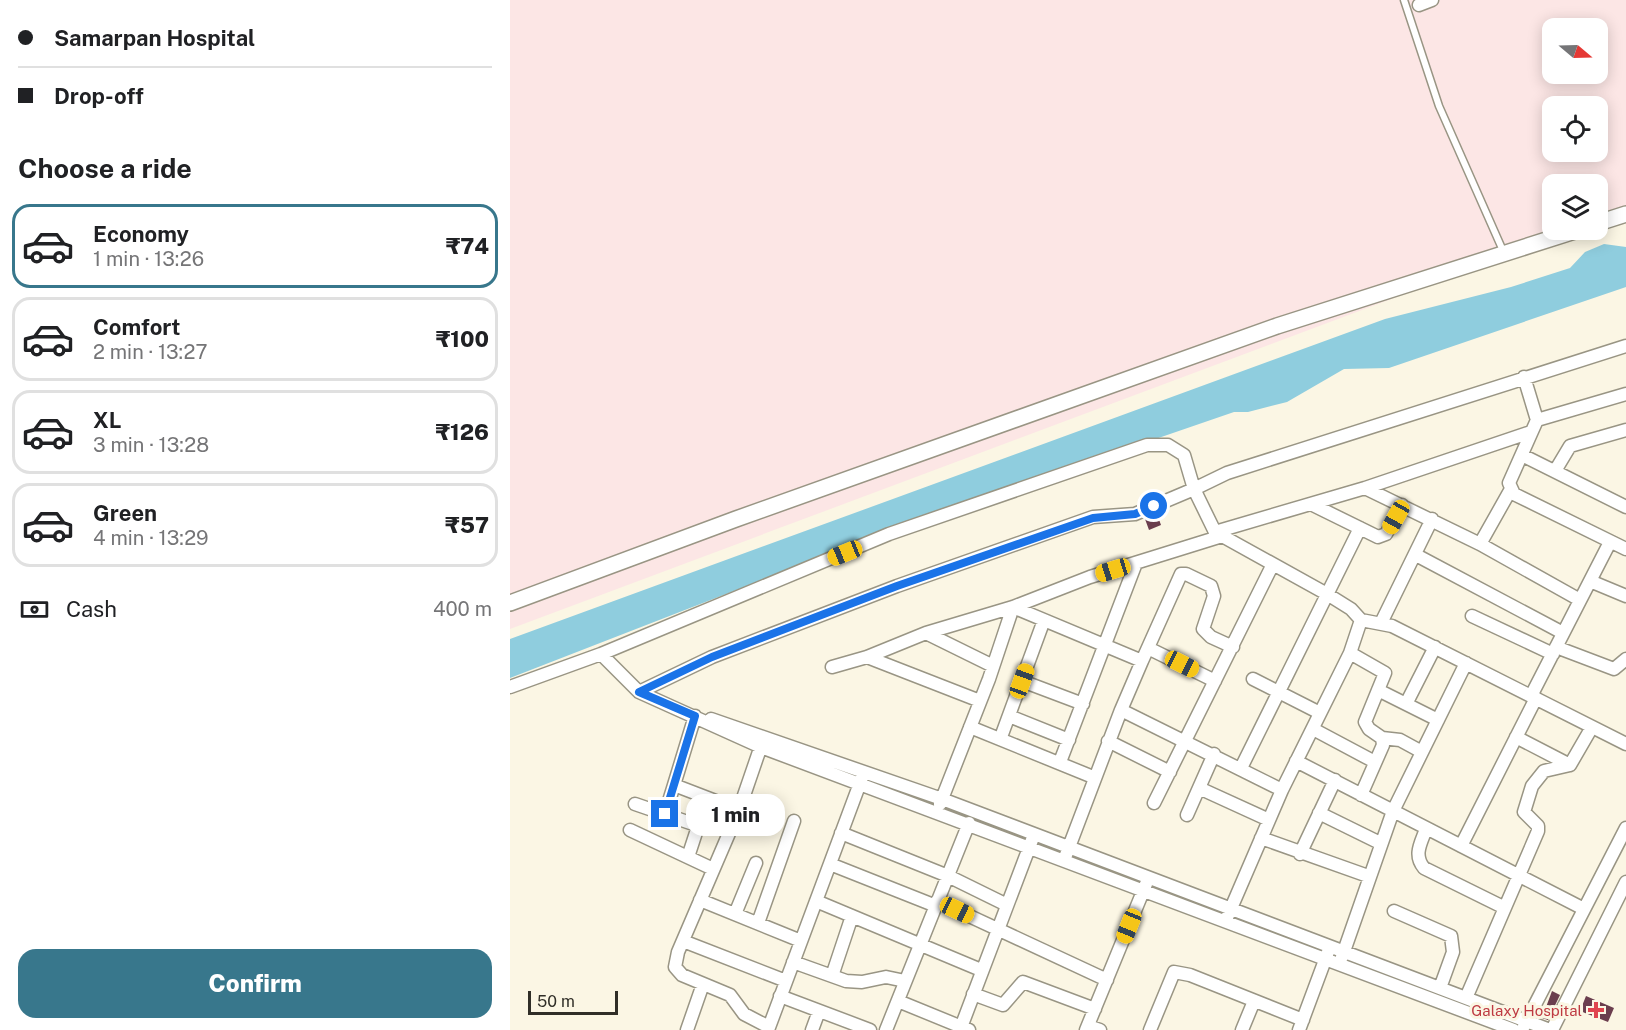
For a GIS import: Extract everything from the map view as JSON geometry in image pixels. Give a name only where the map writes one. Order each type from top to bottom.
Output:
[{"type":"street","points":[[1419,5],[1432,0]]},
{"type":"street","points":[[510,603],[1255,334],[1547,240]]},
{"type":"street","points":[[639,692],[712,657],[897,586],[1093,518],[1135,514],[1227,473],[1626,346]]},
{"type":"street","points":[[1524,377],[1537,420],[1509,483],[1510,489],[1514,494],[1626,549]]},
{"type":"street","points":[[1537,420],[1626,394]]},
{"type":"street","points":[[1555,471],[1570,446],[1626,430]]},
{"type":"street","points":[[832,667],[867,657],[926,633],[1013,607],[1090,577],[1531,432]]},
{"type":"street","points":[[510,687],[601,654],[889,534],[1147,446],[1168,445],[1184,455],[1194,489],[1219,534],[1327,594],[1351,609],[1361,620],[1392,626],[1626,744]]},
{"type":"street","points":[[1522,455],[1626,507]]},
{"type":"street","points":[[1365,488],[1480,544],[1580,600]]},
{"type":"street","points":[[1480,544],[1510,489]]},
{"type":"street","points":[[1311,504],[1382,537],[1402,505]]},
{"type":"street","points":[[1381,623],[1432,519]]},
{"type":"street","points":[[1241,768],[1360,528]]},
{"type":"street","points":[[1461,846],[1516,737],[1554,650],[1610,542]]},
{"type":"street","points":[[1416,555],[1563,633]]},
{"type":"street","points":[[1060,762],[1136,563]]},
{"type":"street","points":[[1154,803],[1273,564]]},
{"type":"street","points":[[1066,853],[1093,777],[1178,578],[1186,574],[1206,583],[1213,591],[1204,623],[1206,634],[1233,647]]},
{"type":"street","points":[[1590,581],[1626,596]]},
{"type":"street","points":[[1013,607],[1142,661]]},
{"type":"street","points":[[939,805],[980,701],[1013,607]]},
{"type":"street","points":[[1472,616],[1554,650],[1614,669],[1626,659]]},
{"type":"street","points":[[1001,737],[1044,620]]},
{"type":"street","points":[[1226,920],[1282,790],[1350,653],[1361,620]]},
{"type":"street","points":[[926,633],[993,666]]},
{"type":"street","points":[[1406,704],[1435,647]]},
{"type":"street","points":[[1148,648],[1215,681]]},
{"type":"street","points":[[1350,653],[1383,670],[1384,678],[1365,722],[1369,729],[1382,738],[1400,740],[1422,752]]},
{"type":"street","points":[[601,654],[639,692],[695,716],[939,805],[1034,833],[1066,853]]},
{"type":"street","points":[[867,657],[980,701]]},
{"type":"street","points":[[1340,963],[1368,876],[1393,811],[1466,663]]},
{"type":"street","points":[[1253,679],[1320,713]]},
{"type":"street","points":[[1022,681],[1083,704]]},
{"type":"street","points":[[1378,690],[1438,720]]},
{"type":"street","points":[[1121,710],[1214,754],[1282,790]]},
{"type":"street","points":[[665,814],[695,716]]},
{"type":"street","points":[[1009,716],[1069,740]]},
{"type":"street","points":[[970,727],[1001,737],[1093,777]]},
{"type":"street","points":[[1466,998],[1503,907],[1538,831],[1538,826],[1524,812],[1532,786],[1544,771],[1570,765],[1576,759],[1592,727]]},
{"type":"street","points":[[1313,729],[1376,762]]},
{"type":"street","points":[[1516,737],[1570,765]]},
{"type":"street","points":[[1361,795],[1383,745],[1382,738]]},
{"type":"street","points":[[763,741],[739,810],[676,960],[677,972],[729,995],[744,1014],[768,1028],[863,776]]},
{"type":"street","points":[[1108,741],[1170,772]]},
{"type":"street","points":[[1187,815],[1214,754]]},
{"type":"street","points":[[1296,761],[1584,909]]},
{"type":"street","points":[[1300,854],[1335,780]]},
{"type":"street","points":[[674,785],[739,810]]},
{"type":"street","points":[[1199,788],[1269,820]]},
{"type":"street","points":[[688,857],[707,799]]},
{"type":"street","points":[[635,804],[699,826]]},
{"type":"street","points":[[939,805],[969,823],[1029,846],[1066,853],[1147,884],[1226,920],[1514,1030]]},
{"type":"street","points":[[1319,813],[1380,843]]},
{"type":"street","points":[[758,923],[794,821]]},
{"type":"street","points":[[886,1030],[969,823]]},
{"type":"street","points":[[1525,1026],[1626,828]]},
{"type":"street","points":[[1426,829],[1417,859],[1424,868],[1503,907]]},
{"type":"street","points":[[630,830],[713,869]]},
{"type":"street","points":[[842,833],[948,876],[1007,905]]},
{"type":"street","points":[[897,1001],[964,1029],[981,970],[1034,833]]},
{"type":"street","points":[[1261,838],[1300,854],[1368,876]]},
{"type":"street","points":[[735,914],[756,863]]},
{"type":"street","points":[[830,864],[936,903],[1107,980]]},
{"type":"street","points":[[1147,884],[1231,908],[1466,998],[1525,1026],[1551,1030],[1626,882]]},
{"type":"street","points":[[1092,1029],[1095,1009],[1147,884]]},
{"type":"street","points":[[700,900],[801,941]]},
{"type":"street","points":[[816,901],[981,970]]},
{"type":"street","points":[[1394,911],[1451,936],[1453,952],[1440,988]]},
{"type":"street","points":[[832,976],[852,916]]},
{"type":"street","points":[[683,941],[786,981]]},
{"type":"street","points":[[1150,1030],[1174,972],[1190,975],[1254,1000],[1301,1025],[1330,945]]},
{"type":"street","points":[[793,962],[856,983],[886,977],[905,981]]},
{"type":"street","points":[[973,994],[1004,1005],[1023,982],[1095,1009]]},
{"type":"street","points":[[687,1030],[703,984]]},
{"type":"street","points":[[780,996],[870,1030]]},
{"type":"street","points":[[1242,1030],[1254,1000]]},
{"type":"street","points":[[812,1030],[819,1011]]},
{"type":"lane","points":[[1404,0],[1439,106],[1504,254]]},
{"type":"shaded area","points":[[510,0],[1626,0],[1626,218],[1608,224],[1608,174],[1542,174],[1542,240],[1555,240],[1522,250],[510,629]]},
{"type":"water","points":[[1604,244],[1626,247],[1626,287],[1389,368],[1344,369],[1287,402],[1248,412],[1234,412],[888,531],[510,678],[510,639],[1385,319],[1511,287],[1570,268],[1585,252]]},
{"type":"building","points":[[1157,514],[1161,525],[1149,530],[1145,519]]},
{"type":"building","points":[[1552,991],[1560,995],[1548,1020],[1542,1018]]},
{"type":"building","points":[[1586,996],[1614,1008],[1608,1022],[1580,1011]]},
{"type":"place","name":"Galaxy Hospital","points":[[1596,1010]]},
{"type":"route","points":[[665,814],[695,716],[639,692],[712,657],[897,586],[1093,518],[1135,514],[1154,506]]}]
